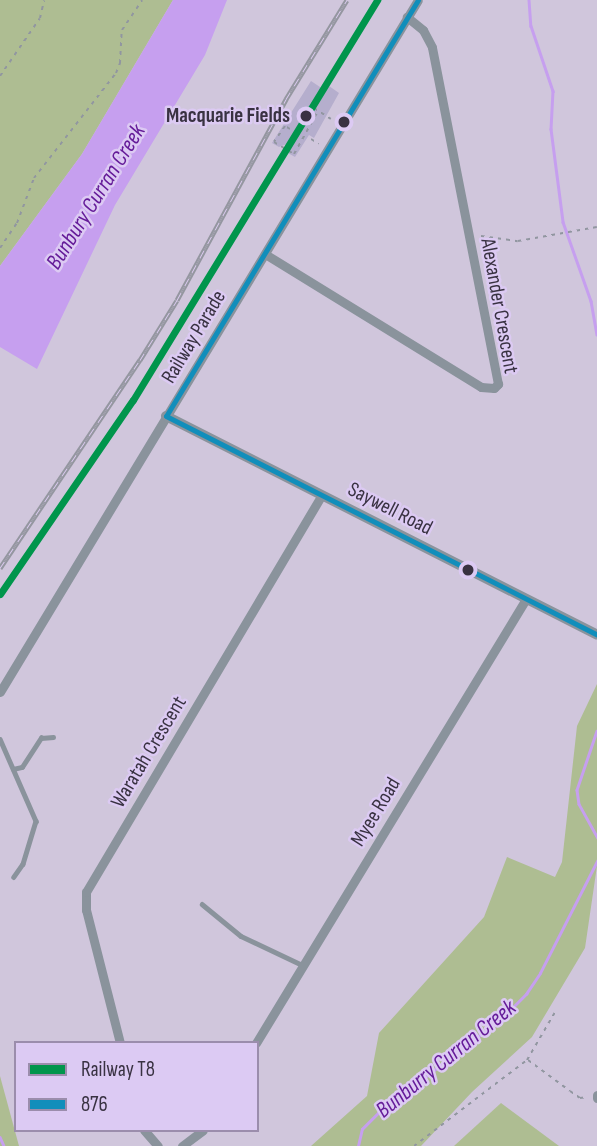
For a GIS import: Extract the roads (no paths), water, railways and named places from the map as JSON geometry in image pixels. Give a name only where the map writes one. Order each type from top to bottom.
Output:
[{"type":"street","name":"Railway Parade","points":[[0,692],[418,0]]},
{"type":"street","name":"Alexander Crescent","points":[[265,254],[481,387],[494,388],[498,384],[432,47],[423,30],[407,18]]},
{"type":"street","name":"Saywell Road","points":[[166,416],[597,635]]},
{"type":"street","name":"Waratah Crescent","points":[[119,1041],[86,910],[86,892],[321,496]]},
{"type":"street","name":"Myee Road","points":[[257,1041],[526,599]]},
{"type":"street","points":[[146,1132],[158,1146]]},
{"type":"street","points":[[182,1146],[200,1132]]},
{"type":"lane","points":[[13,769],[22,767],[41,738],[53,737]]},
{"type":"lane","points":[[0,739],[36,821],[23,864],[14,877]]},
{"type":"lane","points":[[202,904],[241,936],[303,966]]},
{"type":"water","name":"Bunbury Curran Creek","points":[[173,0],[227,0],[205,55],[115,205],[37,369],[0,347],[0,266],[82,154]]},
{"type":"waterway","name":"Bunburry Curran Creek","points":[[529,0],[531,26],[553,91],[551,129],[563,222],[591,301],[597,334]]},
{"type":"waterway","name":"Bunburry Curran Creek","points":[[597,731],[577,790],[579,804],[597,837]]},
{"type":"waterway","name":"Bunburry Curran Creek","points":[[358,1146],[362,1129],[378,1113],[503,1017],[526,994],[540,973],[597,861]]},
{"type":"waterway","name":"Bunburry Curran Creek","points":[[0,1137],[4,1146]]},
{"type":"railway","points":[[0,568],[140,360],[177,300],[286,99],[347,0]]},
{"type":"rail line","name":"T8","points":[[0,594],[133,400],[377,0]]},
{"type":"place","name":"Macquarie Fields","points":[[306,116]]}]
